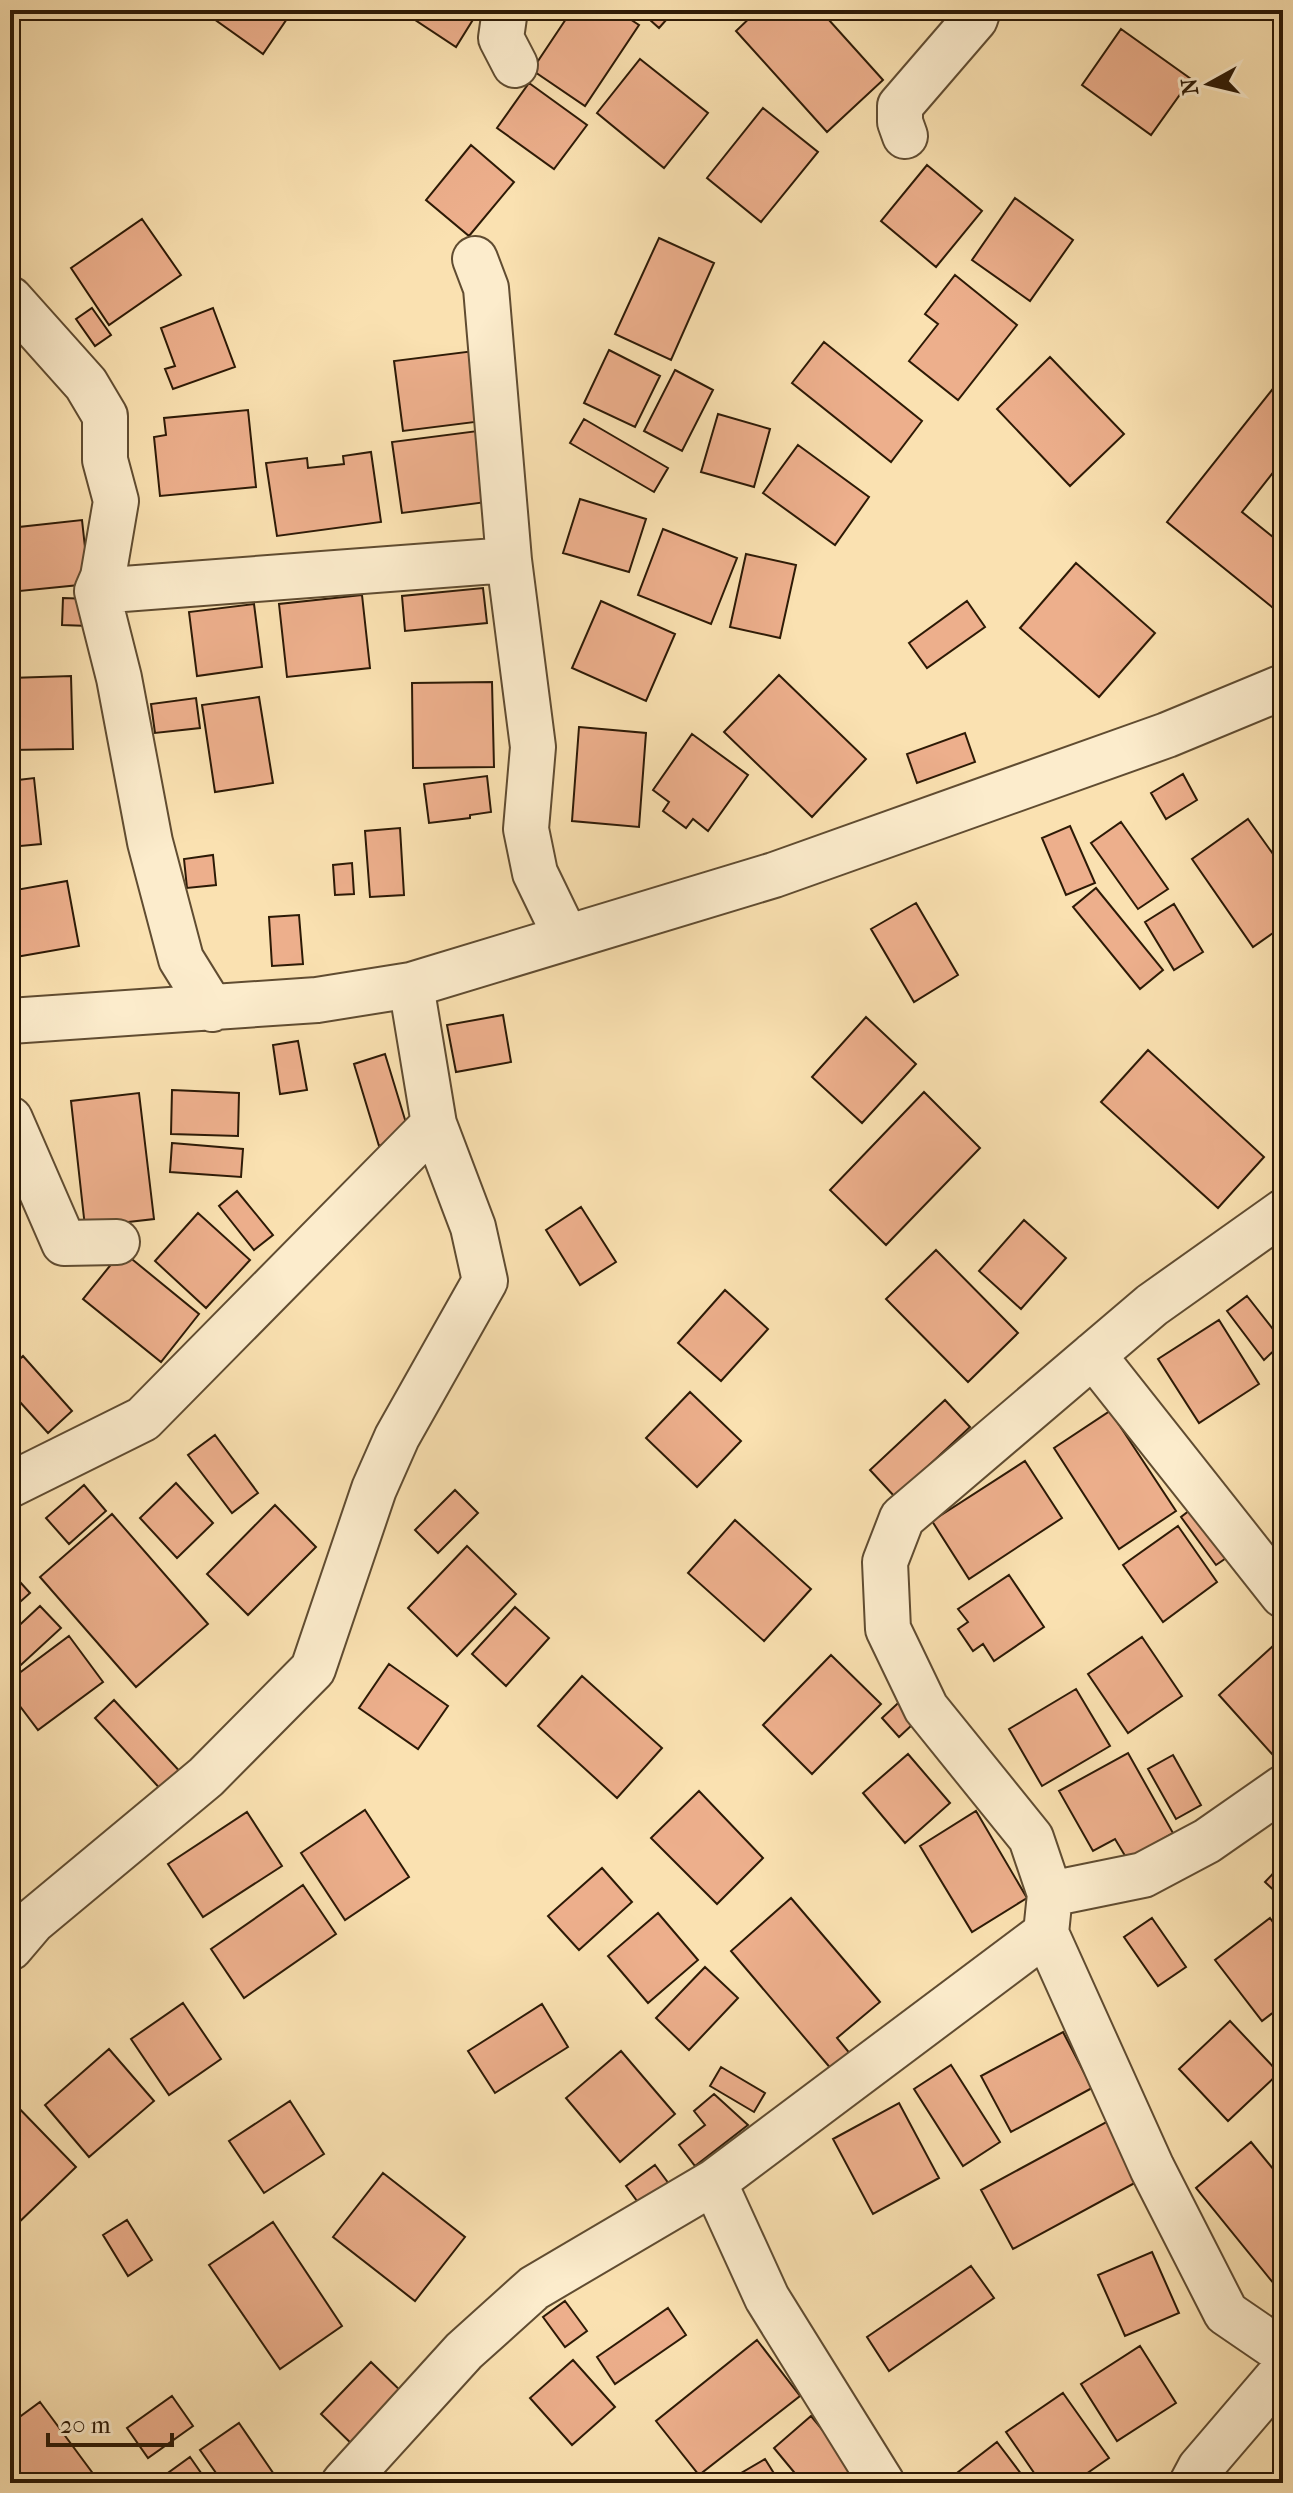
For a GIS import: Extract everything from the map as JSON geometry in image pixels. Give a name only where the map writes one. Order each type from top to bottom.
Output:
[{"type":"street","points":[[505,10],[501,38],[515,65]]},
{"type":"street","points":[[905,136],[900,122],[900,106],[975,19],[978,10]]},
{"type":"street","points":[[475,259],[486,288],[509,560],[533,747],[526,829],[535,873],[566,937]]},
{"type":"street","points":[[10,299],[86,384],[105,416],[105,460],[116,501],[103,577],[97,591],[119,678],[150,842],[181,959],[212,1009]]},
{"type":"street","points":[[97,591],[509,560]]},
{"type":"street","points":[[10,1021],[317,1000],[411,985],[774,875],[1167,735],[1283,687]]},
{"type":"street","points":[[18,1923],[206,1777],[313,1669],[374,1489],[397,1437],[485,1281],[473,1227],[434,1124],[411,985]]},
{"type":"street","points":[[10,1119],[64,1243],[117,1242]]},
{"type":"street","points":[[10,1485],[143,1419],[434,1124]]},
{"type":"street","points":[[1283,1212],[1152,1305],[902,1518],[885,1562],[888,1629],[926,1708],[1031,1838],[1048,1913],[1152,2168],[1226,2313],[1283,2352]]},
{"type":"street","points":[[1093,1355],[1283,1595]]},
{"type":"street","points":[[344,2483],[464,2351],[534,2288],[714,2182],[1048,1913],[1143,1875],[1207,1841],[1283,1788]]},
{"type":"street","points":[[714,2182],[767,2298],[882,2483]]},
{"type":"street","points":[[1192,2483],[1200,2468],[1283,2371]]},
{"type":"building","points":[[220,10],[293,10],[263,54],[214,19]]},
{"type":"building","points":[[400,10],[479,10],[456,47]]},
{"type":"building","points":[[572,10],[616,10],[639,25],[585,106],[532,70]]},
{"type":"building","points":[[639,10],[675,10],[659,28]]},
{"type":"building","points":[[758,10],[820,10],[883,80],[827,132],[736,31]]},
{"type":"building","points":[[1121,29],[1191,79],[1151,135],[1082,85]]},
{"type":"building","points":[[640,59],[708,113],[664,168],[597,113]]},
{"type":"building","points":[[529,83],[587,125],[554,169],[497,128]]},
{"type":"building","points":[[763,108],[818,152],[761,222],[707,178]]},
{"type":"building","points":[[471,145],[514,182],[469,236],[426,200]]},
{"type":"building","points":[[927,165],[982,211],[936,267],[881,221]]},
{"type":"building","points":[[1015,198],[1073,240],[1030,301],[972,260]]},
{"type":"building","points":[[142,219],[181,275],[109,325],[71,268]]},
{"type":"building","points":[[659,238],[714,263],[671,360],[615,334]]},
{"type":"building","points":[[955,275],[1017,325],[958,400],[909,361],[938,324],[925,314]]},
{"type":"building","points":[[92,308],[111,335],[95,346],[76,319]]},
{"type":"building","points":[[213,308],[235,367],[173,389],[165,369],[175,366],[161,328]]},
{"type":"building","points":[[824,342],[922,421],[891,462],[792,383]]},
{"type":"building","points":[[482,350],[491,420],[403,431],[394,361]]},
{"type":"building","points":[[609,350],[660,376],[635,427],[584,403]]},
{"type":"building","points":[[1050,357],[1124,434],[1070,486],[997,409]]},
{"type":"building","points":[[675,370],[713,390],[682,451],[644,431]]},
{"type":"building","points":[[1283,376],[1283,460],[1242,512],[1273,537],[1283,524],[1283,616],[1167,522]]},
{"type":"building","points":[[248,410],[256,487],[160,496],[154,437],[166,435],[164,418]]},
{"type":"building","points":[[718,414],[770,429],[754,487],[701,472]]},
{"type":"building","points":[[584,419],[668,468],[654,492],[570,443]]},
{"type":"building","points":[[493,429],[502,500],[402,513],[392,442]]},
{"type":"building","points":[[798,445],[869,497],[835,545],[763,493]]},
{"type":"building","points":[[371,452],[381,522],[277,536],[266,463],[307,458],[308,468],[344,464],[343,456]]},
{"type":"building","points":[[580,499],[646,519],[629,572],[563,553]]},
{"type":"building","points":[[82,520],[89,584],[10,592],[10,528]]},
{"type":"building","points":[[663,529],[737,558],[711,624],[638,595]]},
{"type":"building","points":[[746,554],[796,565],[780,638],[730,627]]},
{"type":"building","points":[[1076,563],[1155,633],[1099,697],[1020,628]]},
{"type":"building","points":[[483,588],[487,623],[405,631],[402,596]]},
{"type":"building","points":[[362,595],[370,668],[287,677],[279,604]]},
{"type":"building","points":[[63,598],[90,599],[89,626],[62,625]]},
{"type":"building","points":[[601,601],[675,634],[646,701],[572,668]]},
{"type":"building","points":[[967,601],[985,627],[927,668],[909,643]]},
{"type":"building","points":[[254,604],[262,667],[197,676],[189,612]]},
{"type":"building","points":[[779,675],[866,759],[812,817],[724,732]]},
{"type":"building","points":[[71,676],[73,749],[10,750],[10,678]]},
{"type":"building","points":[[492,682],[494,767],[413,768],[412,683]]},
{"type":"building","points":[[259,697],[273,783],[215,792],[202,705]]},
{"type":"building","points":[[196,698],[200,728],[155,733],[151,704]]},
{"type":"building","points":[[579,727],[646,733],[639,827],[572,821]]},
{"type":"building","points":[[965,733],[975,762],[917,783],[907,754]]},
{"type":"building","points":[[692,734],[748,775],[708,831],[693,819],[686,828],[663,811],[669,802],[653,790]]},
{"type":"building","points":[[1183,774],[1197,800],[1166,819],[1151,793]]},
{"type":"building","points":[[487,776],[491,812],[429,823],[424,784]]},
{"type":"building","points":[[34,778],[41,844],[10,847],[10,781]]},
{"type":"building","points":[[1248,819],[1283,868],[1283,926],[1253,947],[1192,859]]},
{"type":"building","points":[[1121,822],[1168,889],[1138,909],[1091,843]]},
{"type":"building","points":[[1070,826],[1095,883],[1066,895],[1042,838]]},
{"type":"building","points":[[400,828],[404,895],[370,897],[365,831]]},
{"type":"building","points":[[213,855],[216,885],[187,888],[184,859]]},
{"type":"building","points":[[352,863],[354,894],[335,895],[333,865]]},
{"type":"building","points":[[67,881],[79,946],[10,958],[10,891]]},
{"type":"building","points":[[1096,888],[1163,970],[1140,989],[1073,907]]},
{"type":"building","points":[[916,903],[958,975],[914,1002],[871,929]]},
{"type":"building","points":[[1174,904],[1203,952],[1174,970],[1145,922]]},
{"type":"building","points":[[299,915],[303,964],[272,966],[269,917]]},
{"type":"building","points":[[503,1015],[511,1062],[456,1072],[447,1025]]},
{"type":"building","points":[[866,1017],[916,1064],[862,1123],[812,1077]]},
{"type":"building","points":[[298,1041],[307,1090],[280,1094],[273,1045]]},
{"type":"building","points":[[1148,1050],[1264,1157],[1218,1208],[1101,1102]]},
{"type":"building","points":[[385,1054],[410,1136],[379,1146],[354,1064]]},
{"type":"building","points":[[172,1090],[239,1093],[238,1136],[171,1134]]},
{"type":"building","points":[[924,1092],[980,1148],[886,1245],[830,1190]]},
{"type":"building","points":[[139,1093],[154,1219],[85,1227],[71,1101]]},
{"type":"building","points":[[172,1143],[243,1149],[241,1177],[170,1172]]},
{"type":"building","points":[[237,1191],[273,1235],[254,1250],[219,1206]]},
{"type":"building","points":[[581,1207],[616,1262],[580,1285],[546,1230]]},
{"type":"building","points":[[198,1213],[250,1260],[206,1308],[155,1261]]},
{"type":"building","points":[[1024,1220],[1066,1258],[1021,1309],[979,1271]]},
{"type":"building","points":[[936,1250],[1018,1333],[968,1382],[886,1299]]},
{"type":"building","points":[[122,1251],[199,1314],[161,1362],[83,1299]]},
{"type":"building","points":[[725,1290],[768,1329],[721,1381],[678,1343]]},
{"type":"building","points":[[1247,1296],[1283,1342],[1264,1360],[1227,1311]]},
{"type":"building","points":[[1219,1320],[1259,1384],[1199,1423],[1158,1359]]},
{"type":"building","points":[[23,1356],[72,1411],[48,1433],[10,1391],[10,1368]]},
{"type":"building","points":[[690,1392],[741,1441],[697,1487],[646,1438]]},
{"type":"building","points":[[945,1400],[970,1427],[895,1497],[870,1470]]},
{"type":"building","points":[[1110,1411],[1176,1511],[1119,1549],[1054,1448]]},
{"type":"building","points":[[215,1435],[258,1493],[232,1513],[188,1455]]},
{"type":"building","points":[[1025,1461],[1062,1518],[969,1579],[932,1521]]},
{"type":"building","points":[[176,1483],[213,1523],[177,1558],[140,1518]]},
{"type":"building","points":[[84,1485],[106,1511],[69,1544],[46,1518]]},
{"type":"building","points":[[455,1490],[478,1513],[438,1553],[415,1530]]},
{"type":"building","points":[[1203,1500],[1238,1550],[1216,1565],[1181,1517]]},
{"type":"building","points":[[275,1505],[316,1547],[248,1615],[207,1574]]},
{"type":"building","points":[[112,1514],[208,1624],[136,1687],[40,1577]]},
{"type":"building","points":[[735,1520],[811,1589],[764,1641],[688,1573]]},
{"type":"building","points":[[1178,1526],[1217,1582],[1163,1622],[1123,1565]]},
{"type":"building","points":[[467,1546],[516,1594],[457,1656],[408,1608]]},
{"type":"building","points":[[10,1571],[30,1593],[10,1611]]},
{"type":"building","points":[[1009,1575],[1044,1627],[994,1661],[983,1644],[973,1651],[958,1629],[968,1622],[958,1609]]},
{"type":"building","points":[[40,1606],[61,1628],[10,1675],[10,1634]]},
{"type":"building","points":[[515,1607],[549,1638],[506,1686],[472,1654]]},
{"type":"building","points":[[69,1636],[103,1682],[38,1730],[10,1693],[10,1680]]},
{"type":"building","points":[[1142,1637],[1182,1696],[1128,1733],[1088,1674]]},
{"type":"building","points":[[1273,1646],[1283,1658],[1283,1746],[1273,1755],[1219,1695]]},
{"type":"building","points":[[831,1655],[881,1704],[812,1774],[763,1725]]},
{"type":"building","points":[[389,1664],[448,1706],[418,1749],[359,1708]]},
{"type":"building","points":[[582,1676],[662,1748],[617,1798],[538,1726]]},
{"type":"building","points":[[1076,1689],[1110,1746],[1042,1786],[1009,1729]]},
{"type":"building","points":[[909,1693],[926,1712],[899,1737],[882,1718]]},
{"type":"building","points":[[114,1700],[184,1776],[165,1794],[95,1718]]},
{"type":"building","points":[[1128,1753],[1173,1833],[1127,1859],[1115,1839],[1093,1851],[1059,1791]]},
{"type":"building","points":[[908,1754],[950,1803],[905,1843],[863,1793]]},
{"type":"building","points":[[1173,1755],[1201,1805],[1176,1819],[1148,1769]]},
{"type":"building","points":[[699,1791],[763,1858],[717,1904],[651,1838]]},
{"type":"building","points":[[365,1810],[409,1877],[345,1920],[301,1853]]},
{"type":"building","points":[[976,1811],[1027,1898],[972,1932],[920,1846]]},
{"type":"building","points":[[247,1812],[282,1866],[203,1917],[168,1864]]},
{"type":"building","points":[[1283,1863],[1283,1899],[1265,1882]]},
{"type":"building","points":[[602,1868],[632,1902],[579,1950],[548,1916]]},
{"type":"building","points":[[303,1885],[336,1934],[244,1998],[211,1949]]},
{"type":"building","points":[[791,1898],[880,2002],[837,2038],[856,2061],[838,2077],[731,1951]]},
{"type":"building","points":[[658,1913],[698,1960],[648,2003],[608,1956]]},
{"type":"building","points":[[1152,1918],[1186,1967],[1158,1986],[1124,1937]]},
{"type":"building","points":[[1270,1918],[1283,1936],[1283,2005],[1262,2021],[1215,1960]]},
{"type":"building","points":[[705,1967],[738,1998],[689,2050],[656,2018]]},
{"type":"building","points":[[183,2003],[221,2059],[169,2095],[131,2039]]},
{"type":"building","points":[[542,2004],[568,2047],[495,2093],[468,2051]]},
{"type":"building","points":[[1230,2021],[1279,2073],[1228,2121],[1179,2069]]},
{"type":"building","points":[[1063,2032],[1092,2088],[1011,2132],[981,2076]]},
{"type":"building","points":[[109,2049],[154,2101],[89,2157],[45,2105]]},
{"type":"building","points":[[621,2051],[675,2114],[620,2162],[566,2098]]},
{"type":"building","points":[[951,2065],[1000,2142],[963,2166],[914,2089]]},
{"type":"building","points":[[721,2067],[765,2093],[754,2112],[710,2086]]},
{"type":"building","points":[[714,2094],[748,2125],[695,2166],[679,2145],[705,2125],[694,2111]]},
{"type":"building","points":[[10,2099],[76,2167],[11,2230],[10,2229]]},
{"type":"building","points":[[290,2101],[324,2154],[264,2193],[229,2141]]},
{"type":"building","points":[[899,2103],[939,2178],[873,2214],[833,2139]]},
{"type":"building","points":[[1110,2120],[1142,2179],[1013,2249],[981,2190]]},
{"type":"building","points":[[1251,2142],[1283,2181],[1283,2295],[1196,2188]]},
{"type":"building","points":[[655,2165],[672,2188],[643,2209],[626,2186]]},
{"type":"building","points":[[383,2173],[465,2237],[415,2301],[333,2237]]},
{"type":"building","points":[[127,2220],[152,2260],[128,2276],[103,2235]]},
{"type":"building","points":[[273,2222],[342,2326],[280,2369],[209,2265]]},
{"type":"building","points":[[1152,2252],[1179,2313],[1125,2336],[1098,2275]]},
{"type":"building","points":[[971,2266],[994,2298],[889,2371],[867,2337]]},
{"type":"building","points":[[565,2301],[587,2331],[565,2347],[543,2317]]},
{"type":"building","points":[[668,2308],[686,2335],[615,2384],[597,2357]]},
{"type":"building","points":[[757,2340],[800,2396],[699,2475],[656,2421]]},
{"type":"building","points":[[1140,2346],[1176,2403],[1117,2441],[1081,2384]]},
{"type":"building","points":[[573,2360],[615,2407],[572,2445],[530,2398]]},
{"type":"building","points":[[371,2362],[408,2398],[358,2450],[321,2414]]},
{"type":"building","points":[[1063,2393],[1109,2458],[1073,2483],[1041,2483],[1006,2432]]},
{"type":"building","points":[[172,2396],[193,2426],[148,2458],[127,2428]]},
{"type":"building","points":[[40,2402],[100,2483],[10,2483],[10,2424]]},
{"type":"building","points":[[811,2416],[864,2480],[860,2483],[803,2483],[774,2448]]},
{"type":"building","points":[[239,2423],[280,2483],[223,2483],[200,2450]]},
{"type":"building","points":[[997,2442],[1028,2483],[944,2483]]},
{"type":"building","points":[[190,2457],[208,2483],[154,2483]]},
{"type":"building","points":[[765,2459],[780,2483],[724,2483]]}]
